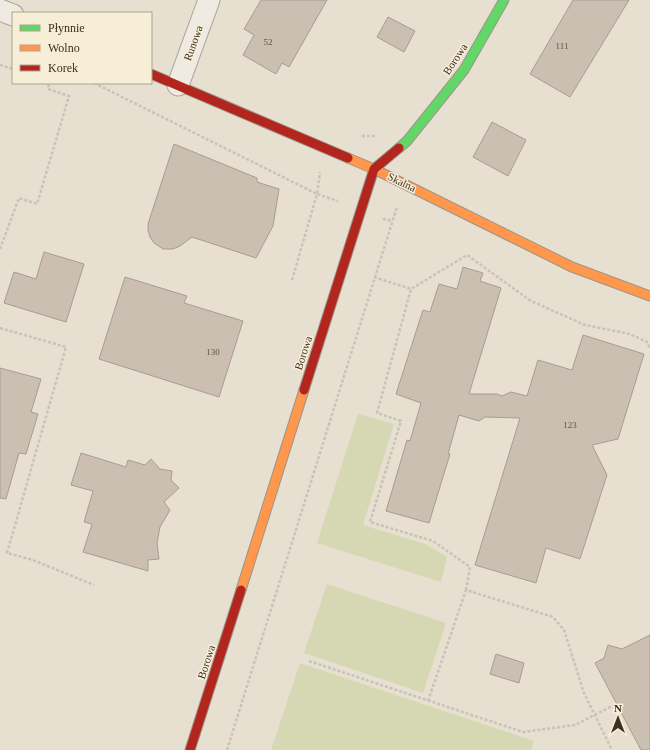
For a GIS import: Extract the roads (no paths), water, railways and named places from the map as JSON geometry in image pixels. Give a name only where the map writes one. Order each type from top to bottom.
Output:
[{"type":"street","name":"Runowa","points":[[178,85],[209,0]]},
{"type":"street","name":"Borowa","points":[[190,750],[374,169],[407,141],[464,70],[504,0]]},
{"type":"street","points":[[0,10],[12,15]]},
{"type":"street","name":"Skalna","points":[[152,74],[374,169],[572,267],[650,296]]}]
